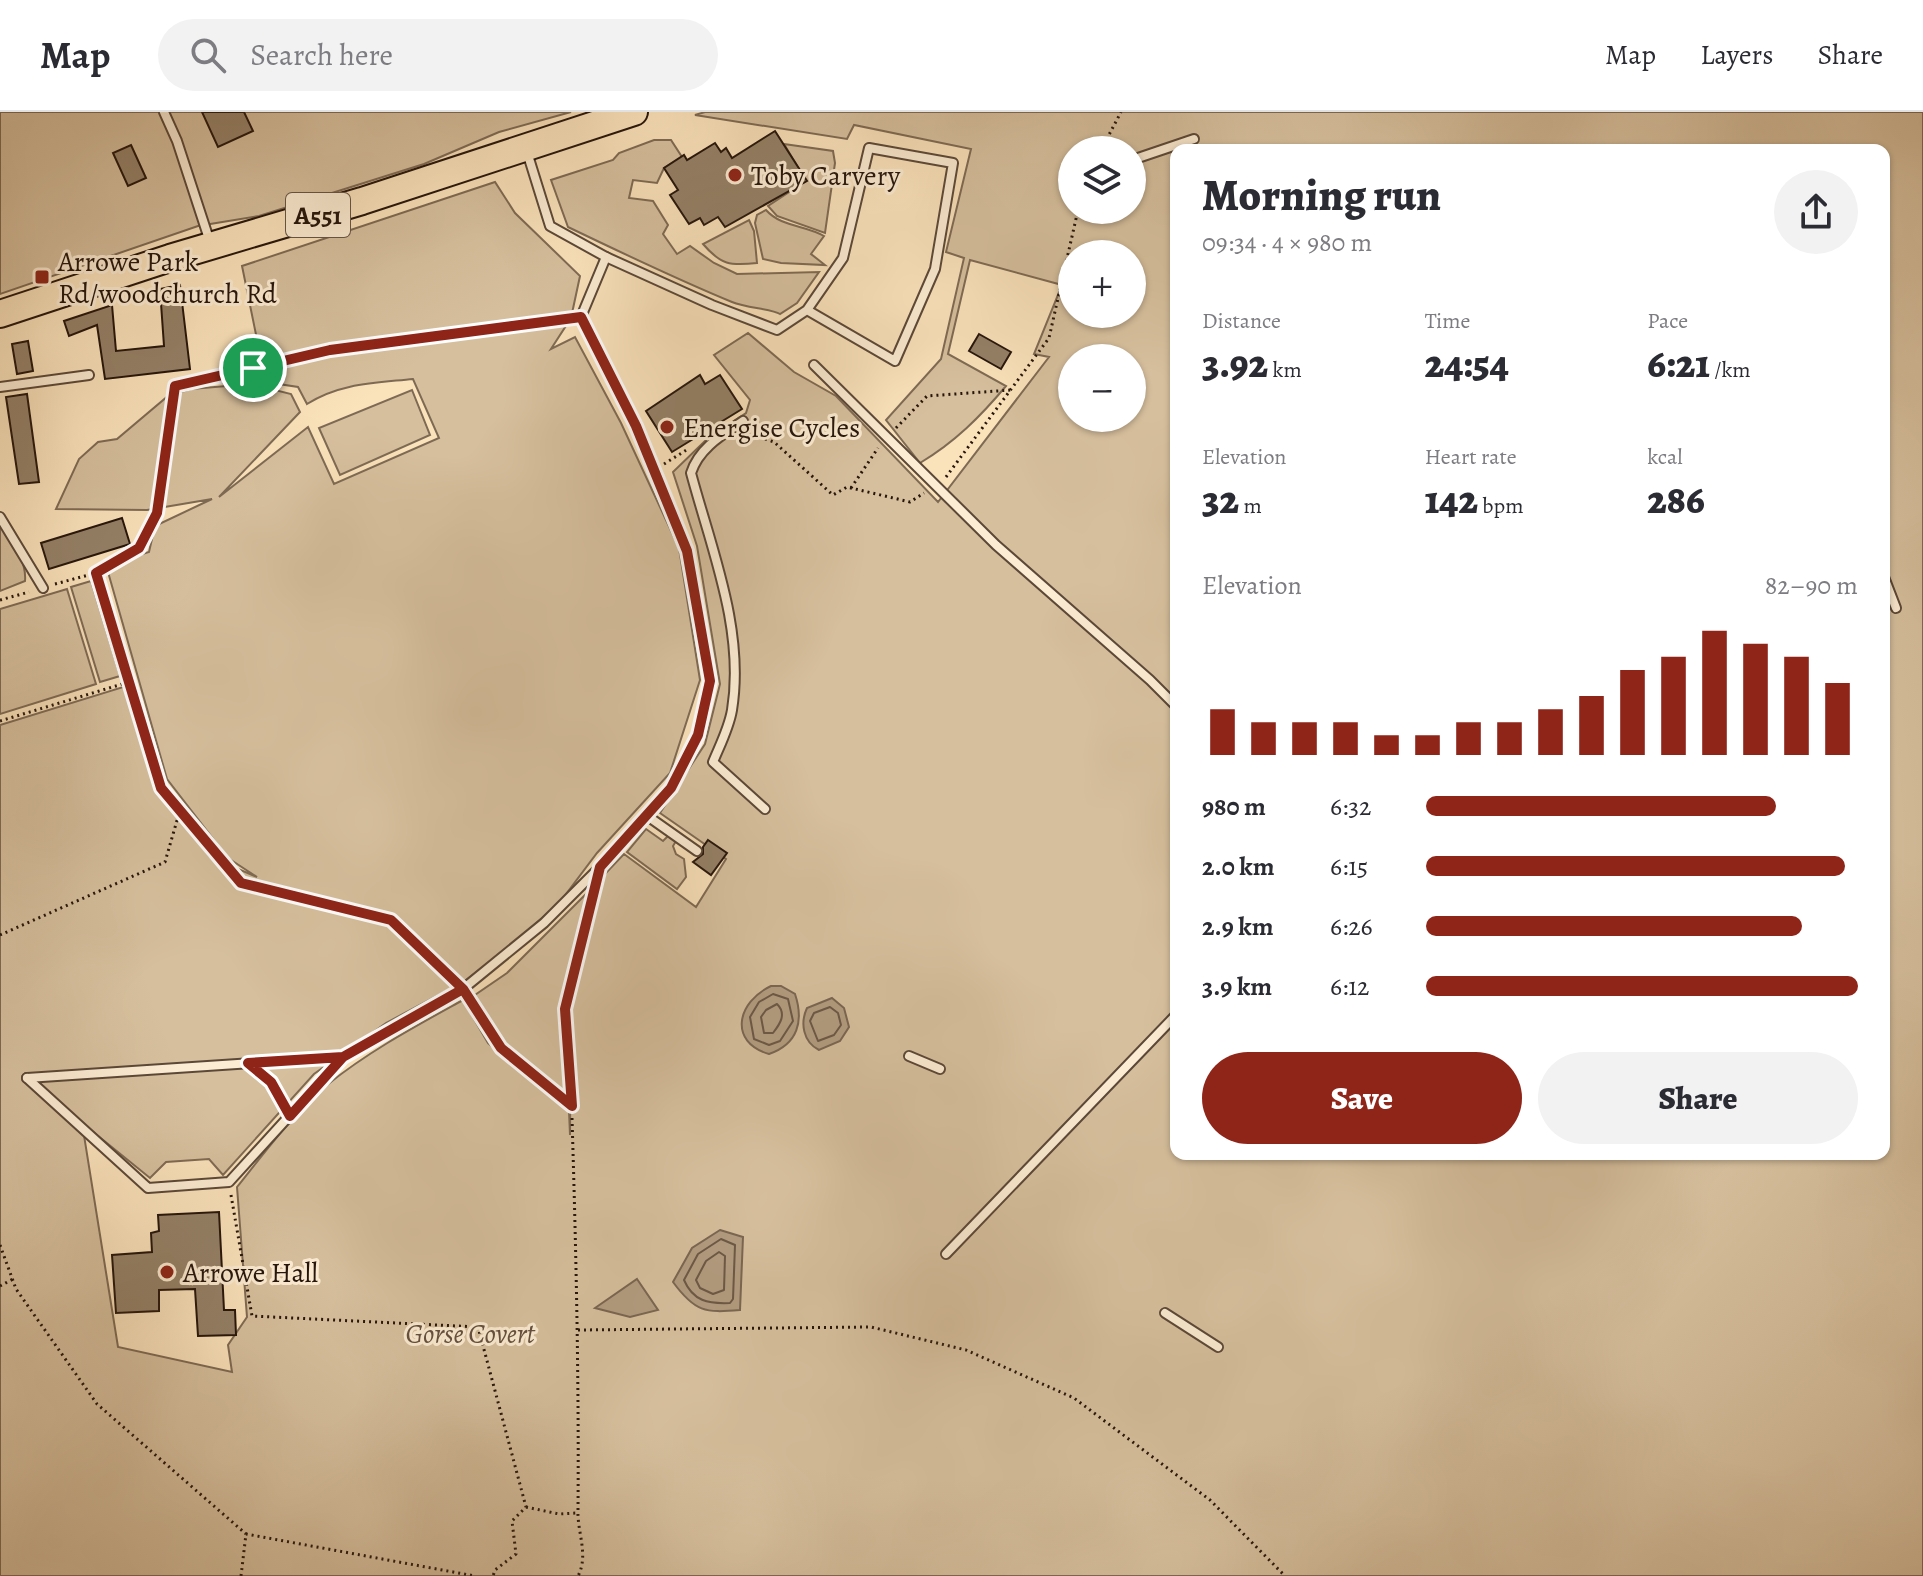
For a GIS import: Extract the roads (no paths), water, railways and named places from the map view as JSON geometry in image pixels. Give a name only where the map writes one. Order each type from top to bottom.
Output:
[{"type":"main road","name":"A551","points":[[0,314],[634,112]]},
{"type":"lane","points":[[164,112],[177,141],[211,247]]},
{"type":"lane","points":[[1179,144],[1194,139]]},
{"type":"lane","points":[[525,147],[550,226],[606,257],[712,305],[777,330],[807,310],[843,258],[869,148],[953,163],[935,269],[895,361],[807,310]]},
{"type":"lane","points":[[1146,155],[1170,147]]},
{"type":"lane","points":[[343,1057],[27,1078],[148,1188],[229,1182],[343,1057],[463,989],[544,923],[600,867],[671,788],[698,735],[710,681],[687,551],[636,426],[581,317],[606,257]]},
{"type":"lane","points":[[814,365],[996,545],[1170,700]]},
{"type":"lane","points":[[0,387],[89,375]]},
{"type":"lane","points":[[743,421],[707,447],[695,460],[691,473],[717,564],[734,657],[732,709],[713,762],[765,809]]},
{"type":"lane","points":[[0,517],[43,588]]},
{"type":"lane","points":[[1890,592],[1896,608]]},
{"type":"lane","points":[[646,815],[697,851]]},
{"type":"lane","points":[[572,1106],[565,1009],[600,867]]},
{"type":"lane","points":[[946,1254],[1170,1021]]},
{"type":"lane","points":[[909,1056],[940,1069]]},
{"type":"lane","points":[[1165,1313],[1218,1347]]},
{"type":"water","points":[[771,986],[781,986],[795,994],[799,1013],[792,1038],[779,1050],[769,1054],[747,1041],[742,1022],[751,1002]]},
{"type":"water","points":[[832,998],[844,1008],[849,1027],[840,1041],[819,1050],[806,1037],[805,1014],[807,1008]]},
{"type":"water","points":[[720,1230],[743,1237],[740,1310],[702,1308],[688,1299],[673,1282],[692,1248]]},
{"type":"water","points":[[637,1279],[658,1310],[630,1317],[595,1308]]},
{"type":"place","name":"Toby Carvery","points":[[735,175]]},
{"type":"place","name":"Arrowe Park Rd/woodchurch Rd","points":[[42,277]]},
{"type":"place","name":"Energise Cycles","points":[[667,427]]},
{"type":"place","name":"Arrowe Hall","points":[[167,1272]]},
{"type":"park label","name":"Gorse Covert","points":[[470,1333]]}]
